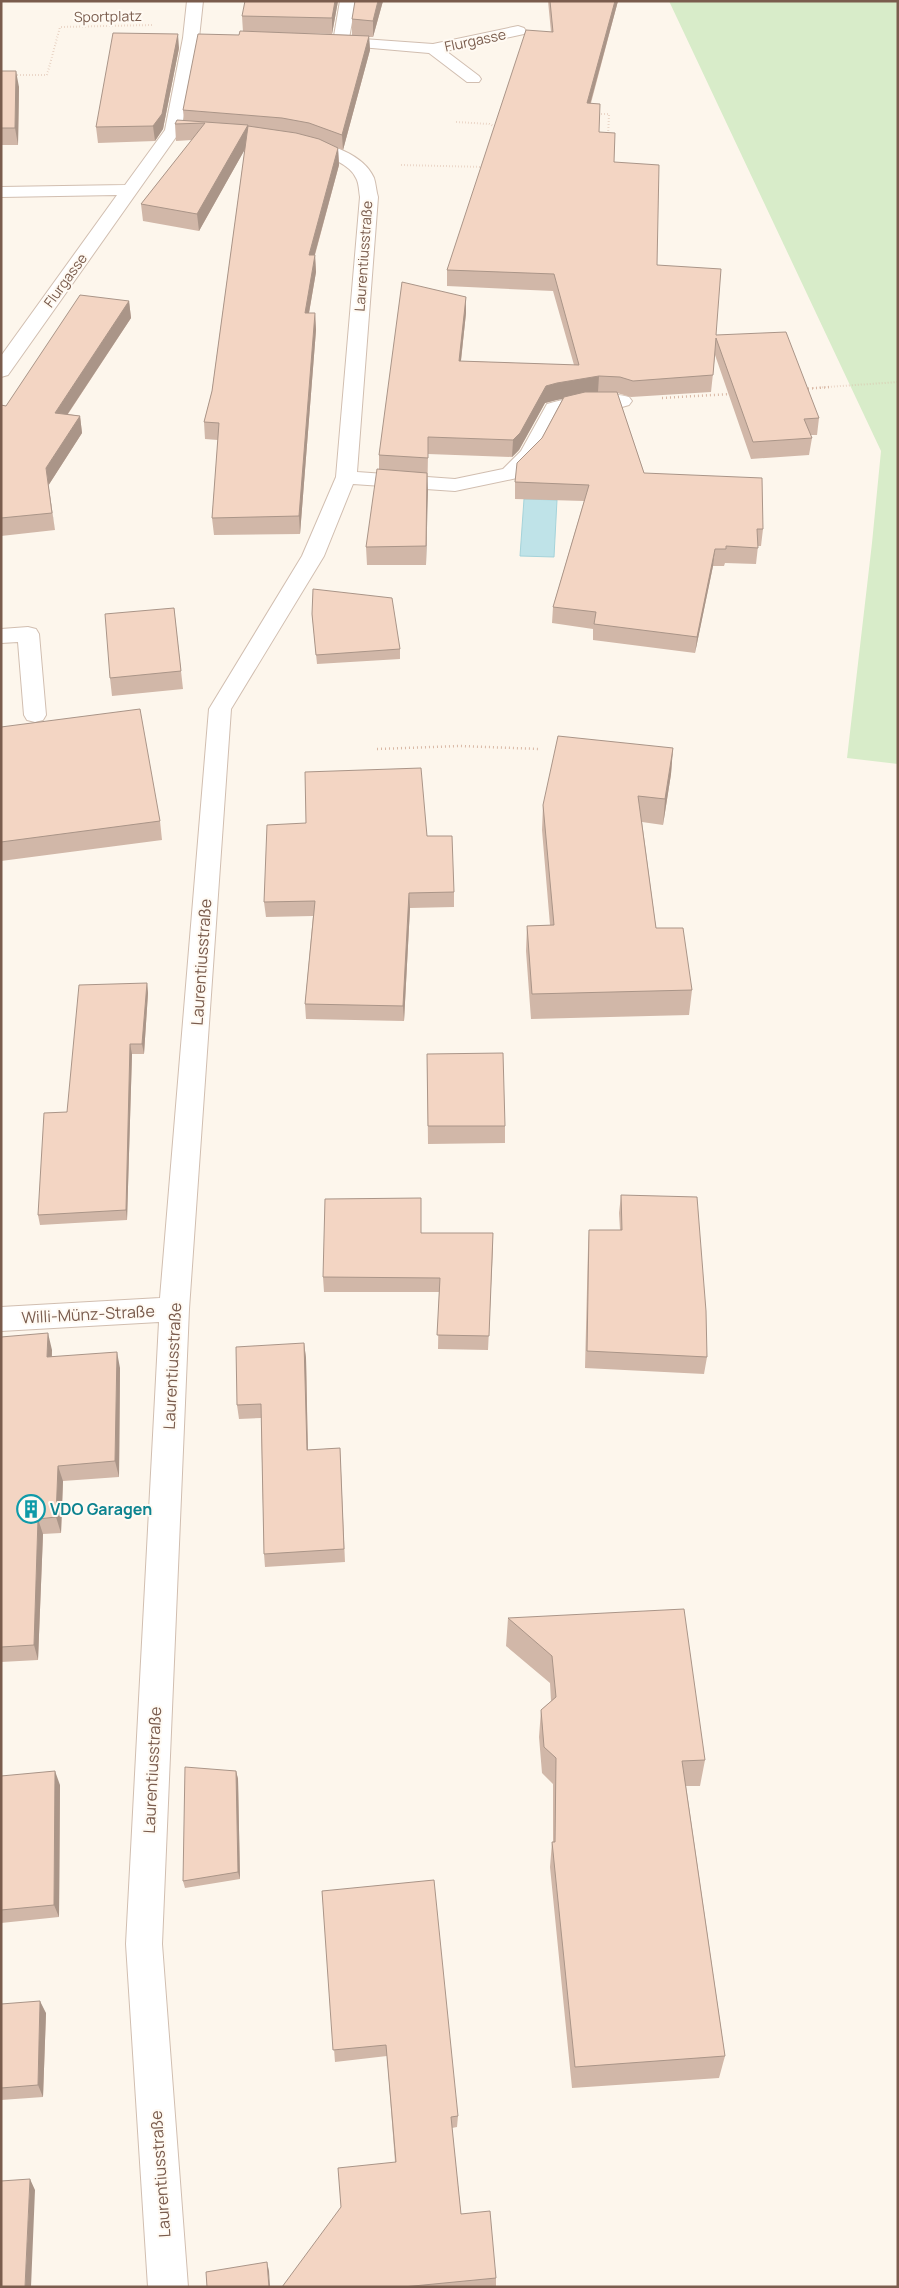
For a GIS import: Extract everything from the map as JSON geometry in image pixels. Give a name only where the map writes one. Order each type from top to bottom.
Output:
[{"type":"street","name":"Flurgasse","points":[[1,371],[173,130],[195,1]]},
{"type":"street","points":[[341,41],[348,1]]},
{"type":"street","name":"Flurgasse","points":[[313,40],[433,48],[518,30]]},
{"type":"street","points":[[191,32],[210,39]]},
{"type":"street","name":"Flurgasse","points":[[433,48],[473,79]]},
{"type":"street","points":[[173,130],[201,132]]},
{"type":"street","name":"Laurentiusstraße","points":[[168,2287],[144,1944],[174,1309],[220,710],[313,556],[346,477],[369,197],[363,174],[343,157],[316,146],[279,139]]},
{"type":"street","points":[[1,192],[130,190]]},
{"type":"street","points":[[346,477],[455,485],[510,474],[530,454],[554,408],[584,400],[622,401]]},
{"type":"street","points":[[1,636],[28,634],[35,715]]},
{"type":"street","name":"Willi-Münz-Straße","points":[[1,1319],[174,1309]]},
{"type":"path","name":"Sportplatz","points":[[10,75],[47,75],[60,27],[191,32]]},
{"type":"path","points":[[590,113],[610,114],[607,143]]},
{"type":"path","points":[[456,122],[489,124],[503,131]]},
{"type":"path","points":[[351,164],[484,167]]},
{"type":"path","points":[[799,389],[893,384],[898,382]]},
{"type":"path","points":[[622,401],[730,394]]},
{"type":"path","points":[[377,749],[460,746],[540,749]]},
{"type":"green space","points":[[669,1],[898,1],[898,764],[847,758],[881,451]]},
{"type":"water","points":[[524,499],[557,500],[554,557],[520,556]]},
{"type":"building","points":[[245,1],[335,1],[332,18],[242,16]]},
{"type":"building","points":[[355,1],[378,1],[373,21],[352,19]]},
{"type":"building","points":[[550,1],[615,1],[587,103],[600,104],[599,132],[615,133],[614,162],[659,165],[657,265],[721,269],[716,335],[786,332],[819,418],[804,419],[812,438],[753,442],[716,338],[713,375],[633,381],[620,377],[599,376],[557,383],[546,386],[520,433],[513,440],[428,437],[428,458],[379,455],[402,282],[466,297],[459,361],[579,365],[554,274],[447,270],[526,30],[553,32]]},
{"type":"building","points":[[240,31],[369,36],[342,135],[309,123],[282,118],[183,110],[198,34],[239,35]]},
{"type":"building","points":[[113,33],[178,34],[162,114],[153,126],[96,127]]},
{"type":"building","points":[[1,71],[16,71],[15,128],[1,128]]},
{"type":"building","points":[[177,120],[248,125],[197,214],[141,204],[205,123],[175,124]]},
{"type":"building","points":[[248,126],[296,133],[319,139],[338,148],[309,255],[315,255],[305,313],[315,313],[299,516],[212,518],[219,423],[204,422],[212,391]]},
{"type":"building","points":[[80,295],[129,301],[55,413],[80,416],[46,468],[52,513],[1,518],[1,405],[6,406]]},
{"type":"building","points":[[585,392],[617,392],[644,473],[762,478],[763,529],[757,529],[758,548],[726,546],[726,549],[715,549],[697,637],[594,624],[596,612],[553,607],[589,485],[515,482],[517,463],[542,438],[564,397]]},
{"type":"building","points":[[377,469],[427,473],[426,546],[366,547]]},
{"type":"building","points":[[313,589],[392,598],[400,649],[316,655],[312,614]]},
{"type":"building","points":[[174,608],[181,671],[110,678],[105,614]]},
{"type":"building","points":[[140,709],[160,821],[1,842],[1,727]]},
{"type":"building","points":[[558,736],[673,748],[665,799],[638,796],[656,928],[683,928],[692,990],[532,994],[527,926],[554,925],[543,805]]},
{"type":"building","points":[[421,768],[427,836],[452,836],[454,892],[409,893],[403,1006],[305,1004],[315,901],[264,902],[267,825],[306,823],[305,772]]},
{"type":"building","points":[[147,983],[142,1044],[130,1044],[126,1210],[38,1215],[44,1113],[67,1112],[79,985]]},
{"type":"building","points":[[503,1053],[505,1126],[428,1126],[427,1054]]},
{"type":"building","points":[[621,1195],[697,1197],[706,1311],[707,1357],[587,1351],[589,1230],[622,1230]]},
{"type":"building","points":[[421,1198],[421,1233],[493,1233],[489,1336],[437,1335],[440,1278],[323,1277],[325,1199]]},
{"type":"building","points":[[48,1333],[47,1357],[117,1352],[115,1461],[58,1466],[56,1517],[38,1519],[34,1645],[1,1647],[1,1337]]},
{"type":"building","points":[[304,1343],[307,1450],[340,1448],[344,1549],[264,1554],[261,1404],[237,1405],[236,1347]]},
{"type":"building","points":[[684,1609],[705,1760],[682,1761],[725,2056],[575,2067],[552,1842],[555,1842],[556,1758],[544,1747],[541,1710],[556,1697],[552,1656],[508,1618]]},
{"type":"building","points":[[185,1767],[236,1771],[238,1872],[183,1881]]},
{"type":"building","points":[[55,1771],[54,1905],[1,1910],[1,1776]]},
{"type":"building","points":[[434,1880],[458,2116],[451,2117],[461,2214],[490,2211],[496,2278],[403,2287],[282,2287],[341,2207],[338,2168],[396,2162],[386,2045],[333,2050],[322,1891]]},
{"type":"building","points":[[40,2001],[38,2085],[1,2088],[1,2004]]},
{"type":"building","points":[[30,2179],[25,2287],[1,2287],[1,2181]]},
{"type":"building","points":[[267,2262],[269,2287],[207,2287],[206,2272]]},
{"type":"place","name":"VDO Garagen","points":[[31,1509]]}]
